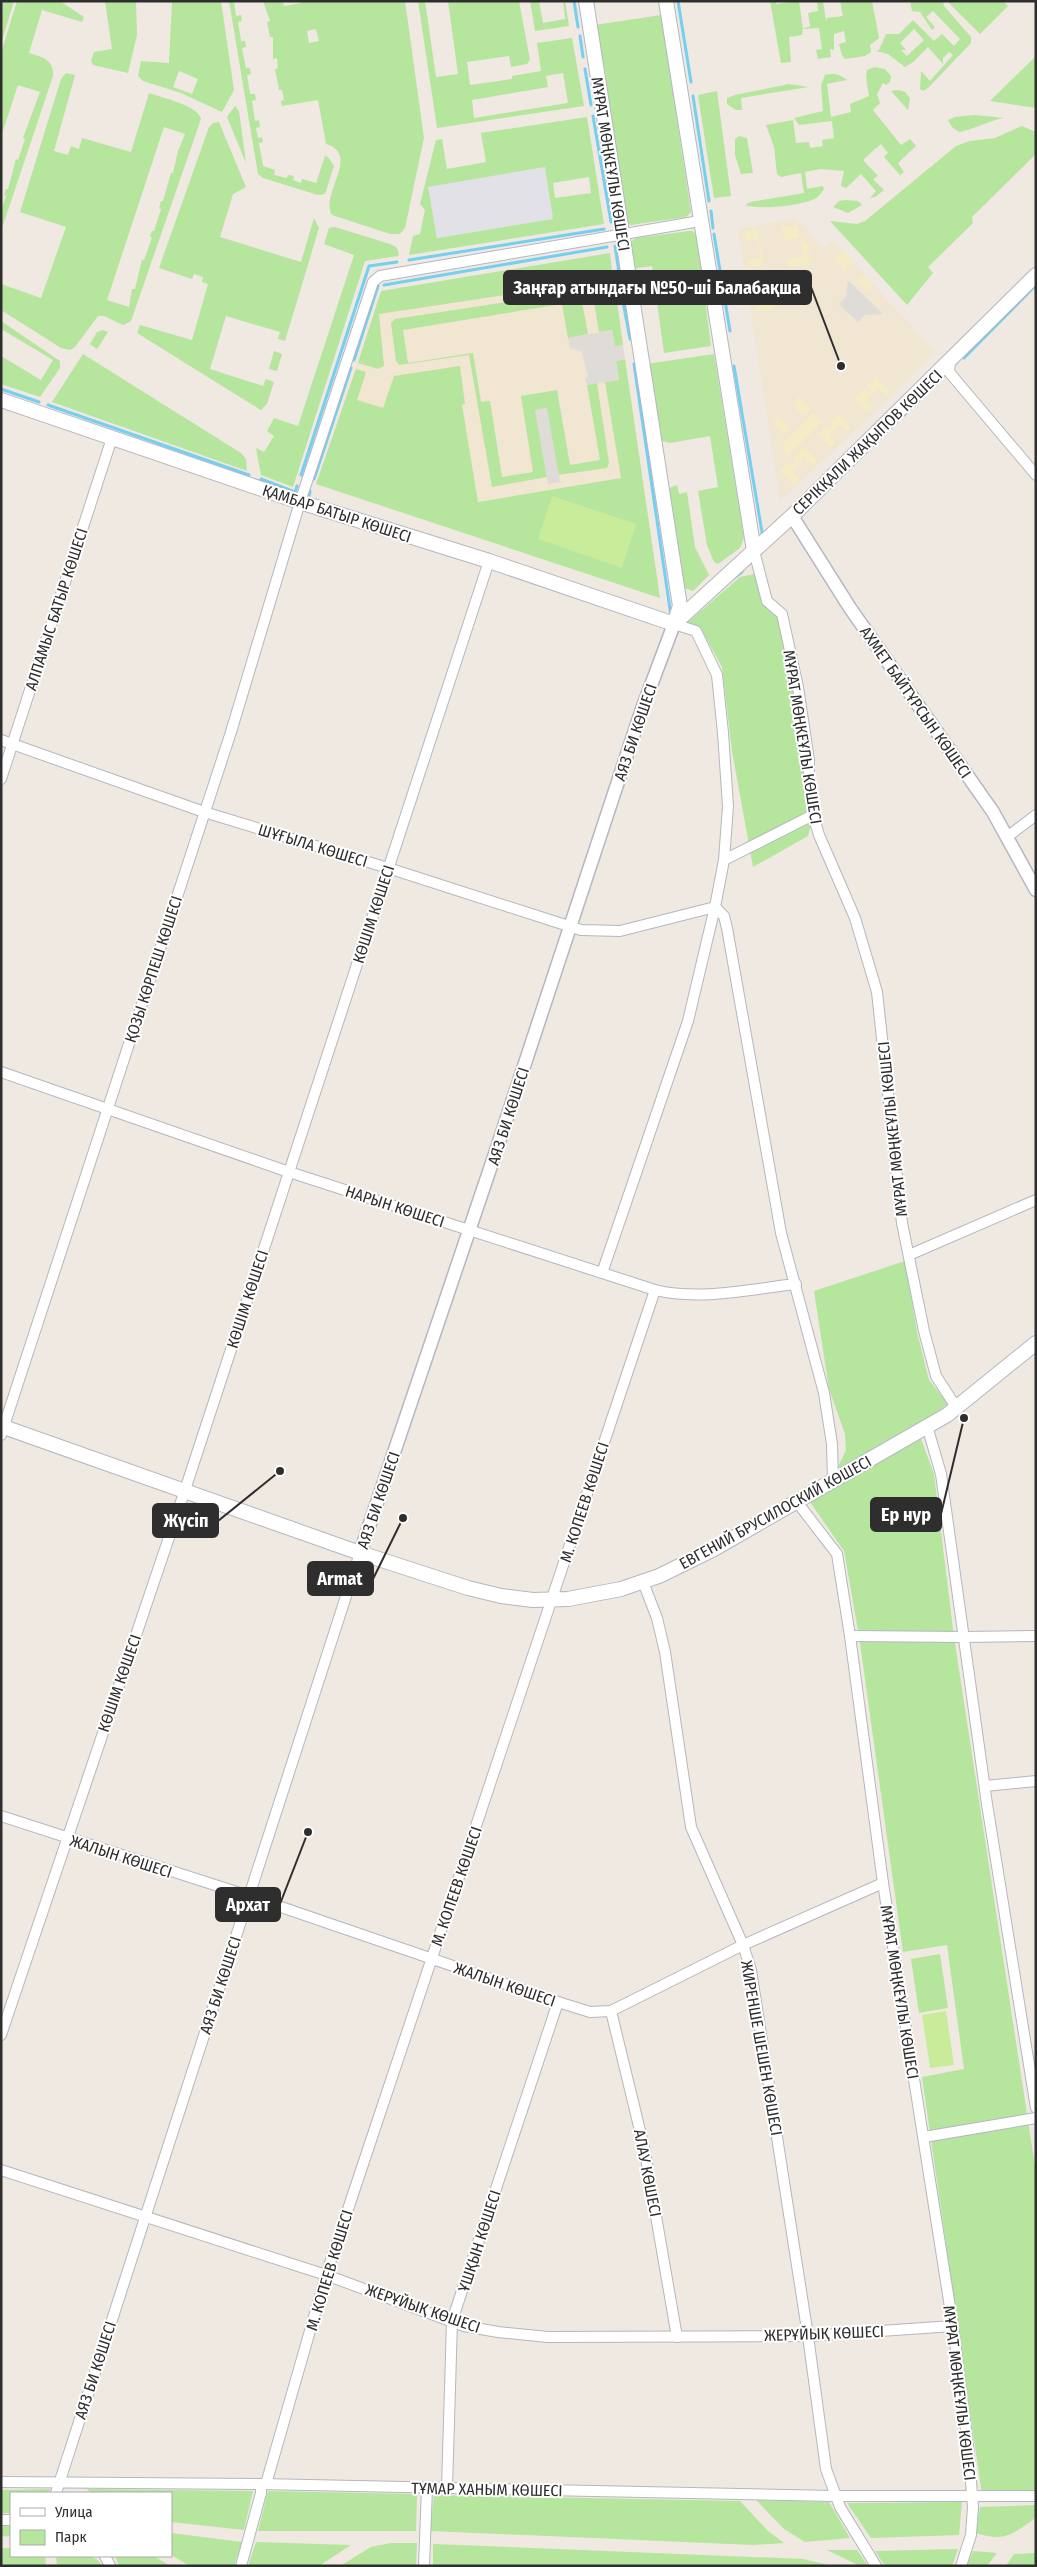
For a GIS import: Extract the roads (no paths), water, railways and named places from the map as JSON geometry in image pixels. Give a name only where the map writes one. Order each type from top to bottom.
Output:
[{"type":"main road","name":"МҰРАТ МӨҢКЕҰЛЫ КӨШЕСІ","points":[[586,1],[623,234],[640,361],[680,606],[674,624]]},
{"type":"main road","name":"МҰРАТ МӨҢКЕҰЛЫ КӨШЕСІ","points":[[666,1],[754,551]]},
{"type":"main road","name":"СЕРІКҚАЛИ ЖАҚЫПОВ КӨШЕСІ","points":[[674,624],[792,516],[1036,276]]},
{"type":"main road","name":"ҚАМБАР БАТЫР КӨШЕСІ","points":[[1,400],[300,502],[489,561],[674,624]]},
{"type":"main road","points":[[678,593],[686,602],[695,605]]},
{"type":"main road","name":"ЕВГЕНИЙ БРУСИЛОСКИЙ КӨШЕСІ","points":[[2,1429],[185,1490],[360,1553],[493,1594],[533,1600],[553,1600],[595,1595],[643,1582],[714,1549],[928,1426],[956,1407],[1036,1344]]},
{"type":"street","points":[[623,234],[699,212]]},
{"type":"street","name":"ҚОЗЫ КӨРПЕШ КӨШЕСІ","points":[[2,1429],[204,812],[300,502],[376,278],[623,234]]},
{"type":"street","points":[[950,362],[949,372],[1036,474]]},
{"type":"street","name":"АЛПАМЫС БАТЫР КӨШЕСІ","points":[[1,779],[112,438]]},
{"type":"street","name":"АХМЕТ БАЙТҰРСЫН КӨШЕСІ","points":[[792,516],[850,608],[952,751],[1007,836],[1036,890]]},
{"type":"street","name":"МҰРАТ МӨҢКЕҰЛЫ КӨШЕСІ","points":[[754,551],[767,601],[782,614],[798,687],[809,760],[809,782],[813,815],[819,835],[855,918],[877,992],[901,1213],[924,1331],[936,1376],[956,1407]]},
{"type":"street","name":"КӨШІМ КӨШЕСІ","points":[[1,2035],[69,1839],[95,1754],[185,1490],[489,561]]},
{"type":"street","points":[[602,1273],[688,1021],[724,860],[728,806],[717,675],[696,630],[674,624]]},
{"type":"street","name":"АЯЗ БИ КӨШЕСІ","points":[[56,2492],[360,1553],[470,1230],[638,721],[674,624]]},
{"type":"street","name":"ШҰҒЫЛА КӨШЕСІ","points":[[1,740],[204,812],[388,868],[570,927],[596,932],[620,931],[715,907]]},
{"type":"street","points":[[724,860],[813,815]]},
{"type":"street","points":[[1007,836],[1036,815]]},
{"type":"street","points":[[715,907],[724,916],[727,928],[781,1233],[824,1392],[832,1444],[833,1481]]},
{"type":"street","name":"НАРЫН КӨШЕСІ","points":[[1,1072],[289,1172],[655,1290],[672,1294],[700,1294],[796,1284]]},
{"type":"street","points":[[909,1255],[1036,1200]]},
{"type":"street","name":"М. КОПЕЕВ КӨШЕСІ","points":[[241,2566],[326,2275],[430,1959],[553,1600],[579,1512],[655,1290]]},
{"type":"street","points":[[928,1426],[941,1474],[985,1786],[1036,2108]]},
{"type":"street","name":"МҰРАТ МӨҢКЕҰЛЫ КӨШЕСІ","points":[[797,1502],[837,1554],[850,1636],[883,1883],[953,2326],[973,2495],[970,2535],[961,2566]]},
{"type":"street","name":"ЖИРЕНШЕ ШЕШЕН КӨШЕСІ","points":[[643,1582],[657,1618],[665,1652],[691,1827],[743,1945],[752,1970],[808,2336],[826,2469],[834,2496],[876,2566]]},
{"type":"street","points":[[850,1636],[1036,1636]]},
{"type":"street","points":[[985,1786],[1036,1781]]},
{"type":"street","name":"ЖАЛЫН КӨШЕСІ","points":[[1,1816],[249,1896],[590,2012],[611,2011],[743,1945],[883,1883]]},
{"type":"street","name":"ҰШҚЫН КӨШЕСІ","points":[[447,2488],[452,2322],[558,2002]]},
{"type":"street","name":"АЛАУ КӨШЕСІ","points":[[611,2011],[644,2148],[678,2337]]},
{"type":"street","points":[[924,2137],[1036,2118]]},
{"type":"street","name":"ЖЕРҰЙЫҚ КӨШЕСІ","points":[[1,2170],[326,2275],[452,2322],[498,2332],[548,2337],[808,2336],[953,2326]]},
{"type":"street","name":"ТҰМАР ХАНЫМ КӨШЕСІ","points":[[1,2482],[264,2484],[834,2496],[1036,2496]]},
{"type":"street","points":[[74,2483],[79,2492]]},
{"type":"street","points":[[424,2566],[427,2488]]},
{"type":"waterway","points":[[574,1],[578,27]]},
{"type":"waterway","points":[[678,1],[691,82]]},
{"type":"waterway","points":[[580,36],[583,57]]},
{"type":"waterway","points":[[585,69],[591,105]]},
{"type":"waterway","points":[[693,96],[709,201]]},
{"type":"waterway","points":[[593,116],[611,222]]},
{"type":"waterway","points":[[711,211],[713,228]]},
{"type":"waterway","points":[[409,260],[604,229]]},
{"type":"waterway","points":[[714,234],[730,331]]},
{"type":"waterway","points":[[615,246],[619,273]]},
{"type":"waterway","points":[[384,285],[607,247]]},
{"type":"waterway","points":[[301,475],[369,266],[397,262]]},
{"type":"waterway","points":[[619,280],[630,339]]},
{"type":"waterway","points":[[964,358],[1036,285]]},
{"type":"waterway","points":[[354,360],[378,286]]},
{"type":"waterway","points":[[634,364],[671,616]]},
{"type":"waterway","points":[[734,366],[763,538]]},
{"type":"waterway","points":[[314,479],[351,368]]},
{"type":"waterway","points":[[904,415],[940,380]]},
{"type":"waterway","points":[[1,389],[39,402]]},
{"type":"waterway","points":[[48,405],[249,475]]},
{"type":"waterway","points":[[261,479],[295,492],[297,486]]},
{"type":"waterway","points":[[309,497],[310,491]]},
{"type":"waterway","points":[[735,577],[742,572]]},
{"type":"place","name":"Заңғар атындағы №50-ші Балабақша","points":[[841,366]]},
{"type":"place","name":"Ер нур","points":[[964,1418]]},
{"type":"place","name":"Жүсіп","points":[[280,1471]]},
{"type":"place","name":"Armat","points":[[403,1518]]},
{"type":"place","name":"Архат","points":[[308,1832]]}]
